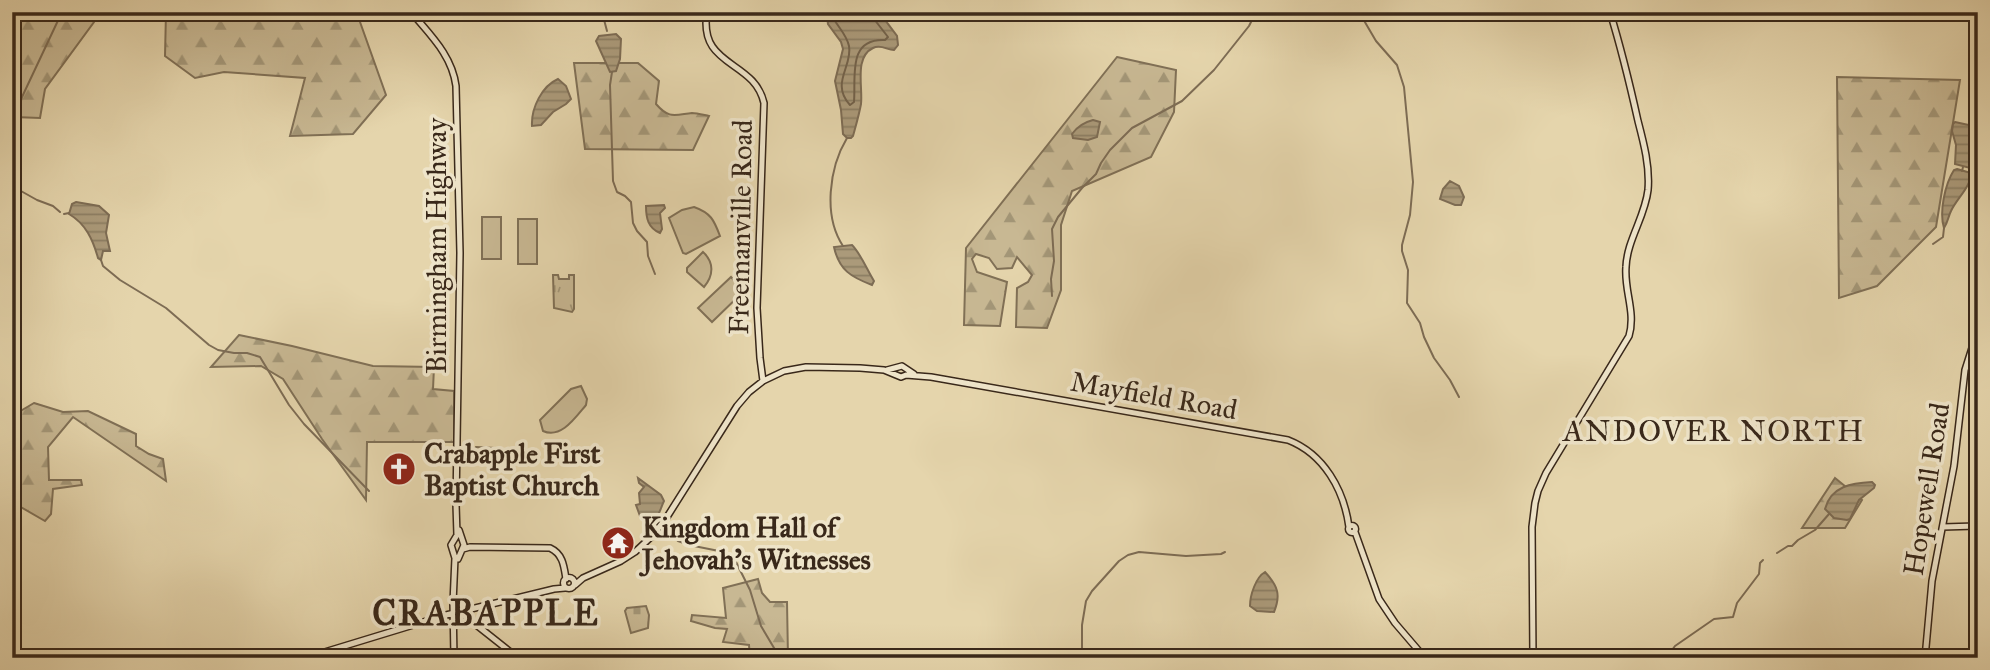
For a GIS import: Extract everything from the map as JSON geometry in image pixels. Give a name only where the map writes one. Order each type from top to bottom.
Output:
[{"type":"main road","points":[[1975,658],[1978,653]]},
{"type":"street","name":"Birmingham Highway","points":[[411,12],[446,56],[456,86],[460,253],[456,494],[459,544]]},
{"type":"street","name":"Freemanville Road","points":[[708,12],[707,32],[711,45],[723,59],[752,80],[764,103],[757,308],[763,381]]},
{"type":"street","points":[[1533,658],[1532,527],[1535,503],[1546,473],[1629,336],[1632,314],[1626,264],[1647,196],[1646,156],[1610,12]]},
{"type":"street","name":"Hopewell Road","points":[[1925,658],[1933,581],[1954,466],[1965,370],[1978,329]]},
{"type":"street","points":[[304,658],[462,612],[554,589],[627,558],[648,541],[661,525],[737,406],[763,381],[784,371],[806,367],[897,371],[902,366],[907,373],[901,377],[897,371]]},
{"type":"street","name":"Mayfield Road","points":[[907,373],[1288,440],[1306,449],[1321,462],[1332,477],[1379,599],[1425,658]]},
{"type":"street","points":[[907,383],[910,378],[917,376]]},
{"type":"street","name":"Birmingham Highway","points":[[454,590],[459,544],[456,494]]},
{"type":"street","points":[[1943,527],[1976,526]]},
{"type":"street","name":"Birmingham Highway","points":[[454,658],[453,625],[462,612],[454,590],[454,550],[451,545],[459,544]]},
{"type":"street","points":[[454,550],[459,544],[550,548],[559,554],[569,582]]},
{"type":"street","points":[[315,658],[462,612]]},
{"type":"street","points":[[462,612],[518,658]]},
{"type":"street","points":[[422,624],[443,619],[453,625]]},
{"type":"street","points":[[279,658],[286,658]]},
{"type":"green space","points":[[12,12],[91,12],[94,22],[45,89],[40,118],[14,117],[17,73]]},
{"type":"green space","points":[[166,12],[352,12],[360,22],[386,95],[353,134],[290,136],[305,78],[224,72],[195,78],[165,56]]},
{"type":"green space","points":[[1117,57],[1176,70],[1174,112],[1151,157],[1072,191],[1061,225],[1061,290],[1047,328],[1016,327],[1017,288],[1028,282],[1032,275],[1017,257],[1012,268],[997,269],[989,258],[976,254],[972,259],[977,272],[1007,282],[1000,326],[964,325],[966,248]]},
{"type":"green space","points":[[574,63],[638,63],[659,81],[656,104],[665,112],[672,115],[692,113],[709,116],[693,150],[585,149]]},
{"type":"green space","points":[[1837,77],[1960,80],[1936,227],[1877,286],[1839,298]]},
{"type":"green space","points":[[694,207],[711,218],[720,236],[686,254],[683,253],[669,218]]},
{"type":"green space","points":[[482,217],[501,217],[501,259],[482,259]]},
{"type":"green space","points":[[518,219],[537,219],[537,264],[518,264]]},
{"type":"green space","points":[[703,252],[711,269],[710,278],[704,287],[687,272],[687,268]]},
{"type":"green space","points":[[553,275],[558,275],[559,279],[569,279],[569,275],[574,275],[572,312],[554,308]]},
{"type":"green space","points":[[731,277],[744,291],[712,322],[698,308]]},
{"type":"green space","points":[[239,335],[373,366],[434,367],[433,389],[454,391],[454,442],[367,442],[366,500],[283,379],[261,366],[211,367]]},
{"type":"green space","points":[[581,386],[587,399],[586,405],[577,416],[562,430],[550,433],[543,431],[540,420],[571,389]]},
{"type":"green space","points":[[34,403],[63,412],[88,411],[136,434],[136,446],[163,459],[166,481],[73,417],[48,447],[49,480],[81,480],[82,485],[53,489],[51,514],[45,521],[12,502],[12,416]]},
{"type":"green space","points":[[476,447],[495,448],[506,464],[472,464],[471,457]]},
{"type":"green space","points":[[1835,478],[1862,500],[1845,528],[1802,528]]},
{"type":"green space","points":[[758,579],[762,593],[770,602],[787,602],[788,658],[750,658],[749,645],[723,642],[727,629],[691,621],[692,615],[726,618],[723,588]]},
{"type":"green space","points":[[646,606],[649,615],[648,628],[631,633],[625,611],[627,608]]},
{"type":"water","points":[[841,12],[867,12],[882,16],[897,36],[898,45],[894,50],[873,48],[863,58],[860,108],[853,136],[847,138],[843,134],[835,81],[843,49],[828,24],[827,17]]},
{"type":"water","points":[[616,34],[621,39],[620,59],[616,71],[610,72],[596,41],[599,36]]},
{"type":"water","points":[[558,79],[566,86],[571,99],[541,125],[532,126],[533,112],[539,98],[552,82]]},
{"type":"water","points":[[1093,120],[1100,122],[1097,137],[1088,140],[1073,138],[1072,134],[1076,129]]},
{"type":"water","points":[[1955,122],[1978,127],[1978,162],[1970,168],[1955,164],[1956,145],[1952,131]]},
{"type":"water","points":[[1957,169],[1971,173],[1970,178],[1944,228],[1944,198],[1951,176]]},
{"type":"water","points":[[1450,181],[1459,186],[1464,197],[1461,205],[1440,199],[1443,189]]},
{"type":"water","points":[[76,202],[99,206],[109,215],[106,233],[110,251],[103,251],[101,260],[84,228],[69,214],[72,204]]},
{"type":"water","points":[[664,205],[665,208],[660,213],[660,233],[649,222],[646,206]]},
{"type":"water","points":[[852,245],[874,281],[872,285],[852,276],[839,262],[834,247]]},
{"type":"water","points":[[638,478],[661,495],[664,501],[652,522],[648,523],[640,516],[636,505],[640,504],[639,493],[644,487]]},
{"type":"water","points":[[1872,482],[1874,488],[1859,500],[1850,519],[1834,518],[1825,509],[1832,495],[1843,487]]},
{"type":"water","points":[[1265,572],[1277,591],[1274,612],[1257,611],[1250,606],[1254,587]]},
{"type":"waterway","points":[[12,161],[16,120],[22,97],[62,12]]},
{"type":"waterway","points":[[602,12],[607,31]]},
{"type":"waterway","points":[[1052,296],[1052,229],[1058,217],[1096,174],[1110,150],[1132,128],[1182,101],[1214,70],[1249,26],[1256,12]]},
{"type":"waterway","points":[[1359,12],[1376,41],[1397,65],[1404,87],[1413,182],[1410,215],[1402,245],[1408,270],[1407,303],[1420,323],[1434,358],[1459,397]]},
{"type":"waterway","points":[[612,72],[610,85],[613,181],[617,192],[631,202],[633,223],[647,242],[648,256],[655,274]]},
{"type":"waterway","points":[[1969,124],[1978,103]]},
{"type":"waterway","points":[[843,246],[833,221],[831,192],[836,163],[847,138]]},
{"type":"waterway","points":[[1962,171],[1963,167]]},
{"type":"waterway","points":[[12,186],[60,212]]},
{"type":"waterway","points":[[64,214],[69,213]]},
{"type":"waterway","points":[[1933,244],[1943,237],[1944,228]]},
{"type":"waterway","points":[[101,260],[103,266],[120,280],[166,308],[209,345],[218,350],[260,357],[289,405],[304,424],[369,491]]},
{"type":"waterway","points":[[1777,553],[1815,530],[1829,514]]},
{"type":"waterway","points":[[656,519],[678,541],[724,552],[735,560],[750,590],[761,626],[780,658]]},
{"type":"waterway","points":[[1082,658],[1082,625],[1086,601],[1119,561],[1139,552],[1186,556],[1225,552]]},
{"type":"waterway","points":[[1666,658],[1675,646],[1714,619],[1733,617],[1737,603],[1759,574],[1763,560]]},
{"type":"place","name":"Crabapple First Baptist Church","points":[[399,469]]},
{"type":"place","name":"Kingdom Hall of Jehovah’s Witnesses","points":[[618,543]]},
{"type":"district","name":"ANDOVER NORTH","points":[[1714,431]]},
{"type":"district","name":"CRABAPPLE","points":[[486,613]]}]
